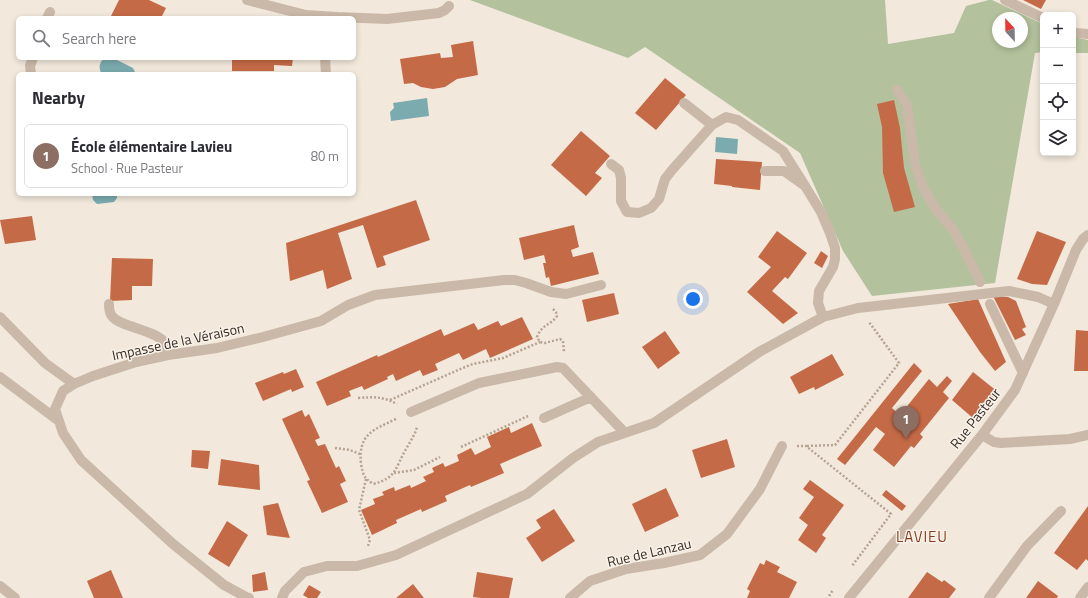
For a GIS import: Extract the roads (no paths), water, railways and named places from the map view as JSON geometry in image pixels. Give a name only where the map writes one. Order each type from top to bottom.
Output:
[{"type":"street","points":[[248,0],[314,16]]},
{"type":"street","points":[[1006,0],[1040,17]]},
{"type":"street","points":[[356,17],[388,18],[439,13],[449,6]]},
{"type":"street","points":[[1076,32],[1088,34]]},
{"type":"street","points":[[31,72],[30,66],[32,60]]},
{"type":"street","points":[[325,60],[326,72]]},
{"type":"street","points":[[897,90],[907,105],[915,164],[923,187],[936,209],[954,231],[980,282]]},
{"type":"street","points":[[684,102],[712,125]]},
{"type":"street","points":[[611,164],[619,170],[621,178],[621,201],[627,212],[639,214],[651,208],[659,199],[665,179],[675,166],[712,125],[726,117],[738,120],[783,151],[821,212],[835,248],[833,267],[819,291],[818,304],[823,317]]},
{"type":"street","points":[[765,171],[784,171],[805,186]]},
{"type":"street","name":"Rue Pasteur","points":[[849,598],[982,434],[1015,390],[1054,304],[1076,250],[1083,239],[1088,235]]},
{"type":"street","name":"Impasse de la Véraison","points":[[249,598],[246,598],[224,585],[173,544],[81,460],[63,433],[55,409],[63,391],[74,384],[93,376],[136,362],[168,355],[217,348],[321,321],[348,305],[375,295],[504,280],[514,280],[551,292],[566,294],[601,285]]},
{"type":"street","points":[[282,598],[285,591],[304,572],[327,566],[357,566],[396,555],[527,494],[573,458],[598,442],[654,423],[759,352],[823,317],[858,308],[1009,291],[1038,297],[1054,304]]},
{"type":"street","points":[[109,304],[109,311],[112,317],[120,322],[159,337],[165,343],[168,355]]},
{"type":"street","points":[[990,304],[1023,373]]},
{"type":"street","points":[[0,318],[45,363],[74,384]]},
{"type":"street","points":[[411,412],[479,383],[557,367],[564,368],[625,433]]},
{"type":"street","points":[[0,377],[59,421]]},
{"type":"street","points":[[544,418],[591,397]]},
{"type":"street","points":[[982,434],[994,442],[1001,443],[1070,439],[1088,435]]},
{"type":"street","name":"Rue de Lanzau","points":[[570,598],[590,581],[626,569],[700,555],[727,534],[760,488],[782,446]]},
{"type":"street","points":[[988,598],[1027,546],[1061,511]]},
{"type":"street","points":[[0,586],[14,598]]},
{"type":"street","points":[[1080,598],[1088,587]]},
{"type":"water","points":[[117,60],[133,68],[135,72],[101,72],[101,61]]},
{"type":"water","points":[[427,98],[429,116],[391,121],[390,112],[394,108],[393,103]]},
{"type":"water","points":[[716,137],[738,139],[737,154],[715,152]]},
{"type":"water","points":[[92,196],[117,196],[114,202],[97,204],[93,200]]},
{"type":"place","name":"École élémentaire Lavieu","points":[[906,439]]},
{"type":"district","name":"LAVIEU","points":[[922,536]]}]
